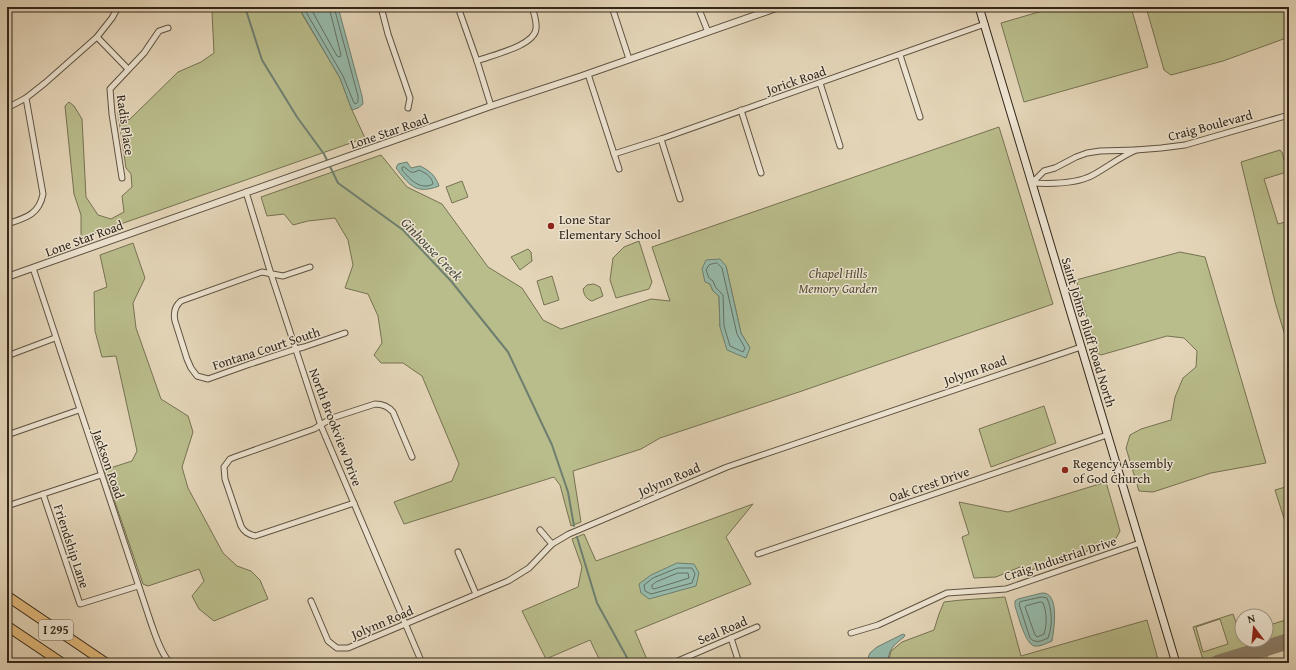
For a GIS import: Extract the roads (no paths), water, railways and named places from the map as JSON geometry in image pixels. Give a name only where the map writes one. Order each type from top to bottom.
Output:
[{"type":"highway","name":"I 295","points":[[7,596],[106,663]]},
{"type":"highway","name":"I 295","points":[[7,626],[62,663]]},
{"type":"main road","name":"Saint Johns Bluff Road North","points":[[979,7],[1176,663]]},
{"type":"street","points":[[7,108],[26,98],[97,37],[112,18],[118,7]]},
{"type":"street","points":[[381,7],[388,34],[410,98],[408,108]]},
{"type":"street","points":[[458,7],[492,106]]},
{"type":"street","points":[[477,61],[525,44],[535,33],[536,21],[532,7]]},
{"type":"street","points":[[612,7],[629,60]]},
{"type":"street","points":[[698,7],[708,32]]},
{"type":"street","name":"Lone Star Road","points":[[7,277],[492,106],[629,60],[708,32],[766,9],[779,7]]},
{"type":"street","name":"Jorick Road","points":[[614,154],[900,55],[984,24]]},
{"type":"street","name":"Radis Place","points":[[122,178],[109,96],[110,90],[144,53],[159,31],[168,28]]},
{"type":"street","points":[[97,37],[128,69]]},
{"type":"street","points":[[900,55],[920,117]]},
{"type":"street","points":[[588,74],[619,169]]},
{"type":"street","points":[[820,83],[840,146]]},
{"type":"street","points":[[7,224],[31,215],[39,206],[43,194],[26,98]]},
{"type":"street","points":[[741,110],[761,173]]},
{"type":"street","name":"Craig Boulevard","points":[[1032,183],[1044,171],[1056,168],[1087,153],[1185,145],[1289,115]]},
{"type":"street","points":[[661,138],[680,199]]},
{"type":"street","name":"Craig Boulevard","points":[[1032,183],[1048,184],[1082,180],[1093,175],[1122,156],[1136,150]]},
{"type":"street","name":"North Brookview Drive","points":[[246,192],[271,274],[321,426],[422,663]]},
{"type":"street","points":[[271,274],[283,276],[310,267]]},
{"type":"street","name":"Jackson Road","points":[[33,268],[138,586],[163,653],[171,663]]},
{"type":"street","name":"Fontana Court South","points":[[271,274],[262,272],[181,301],[177,304],[174,315],[175,321],[187,359],[197,376],[208,378],[345,333]]},
{"type":"street","points":[[7,356],[55,338]]},
{"type":"street","name":"Jolynn Road","points":[[311,601],[328,641],[332,646],[337,648],[348,648],[508,581],[523,573],[536,562],[552,544],[569,534],[727,467],[1009,370],[1081,347]]},
{"type":"street","points":[[354,503],[255,536],[243,530],[225,479],[224,467],[230,459],[321,426],[325,421],[332,418],[375,404],[381,404],[389,407],[393,412],[412,457]]},
{"type":"street","points":[[7,435],[79,410]]},
{"type":"street","name":"Oak Crest Drive","points":[[758,554],[1107,435]]},
{"type":"street","points":[[7,506],[101,475]]},
{"type":"street","name":"Friendship Lane","points":[[43,494],[80,604],[138,586]]},
{"type":"street","points":[[540,530],[552,544]]},
{"type":"street","name":"Craig Industrial Drive","points":[[851,633],[878,625],[947,593],[1006,589],[1140,543]]},
{"type":"street","points":[[458,552],[476,594]]},
{"type":"street","name":"Seal Road","points":[[673,663],[757,627]]},
{"type":"street","points":[[731,638],[740,663]]},
{"type":"water","points":[[300,7],[338,7],[362,96],[363,104],[358,108],[352,110],[340,78],[302,13]]},
{"type":"water","points":[[407,162],[411,168],[420,166],[429,171],[436,179],[439,186],[431,189],[419,189],[409,184],[396,168],[398,164]]},
{"type":"water","points":[[720,259],[726,266],[741,333],[750,348],[746,358],[727,350],[720,327],[719,296],[713,291],[710,284],[705,282],[702,269],[706,260]]},
{"type":"water","points":[[677,563],[694,564],[699,573],[696,586],[649,599],[641,593],[639,584],[651,575]]},
{"type":"water","points":[[1042,593],[1048,594],[1054,605],[1053,635],[1052,641],[1034,646],[1025,634],[1015,606],[1015,601]]},
{"type":"water","points":[[903,634],[905,635],[904,637],[890,651],[888,663],[866,663],[870,653],[877,647]]},
{"type":"waterway","name":"Ginhouse Creek","points":[[245,7],[262,60],[297,117],[324,154],[338,183],[403,230],[451,281],[508,352],[552,445],[568,492],[574,526]]},
{"type":"waterway","name":"Ginhouse Creek","points":[[577,537],[597,603],[630,663]]},
{"type":"place","name":"Lone Star Elementary School","points":[[551,226]]},
{"type":"place","name":"Regency Assembly of God Church","points":[[1065,470]]},
{"type":"park label","name":"Chapel Hills Memory Garden","points":[[838,280]]}]
